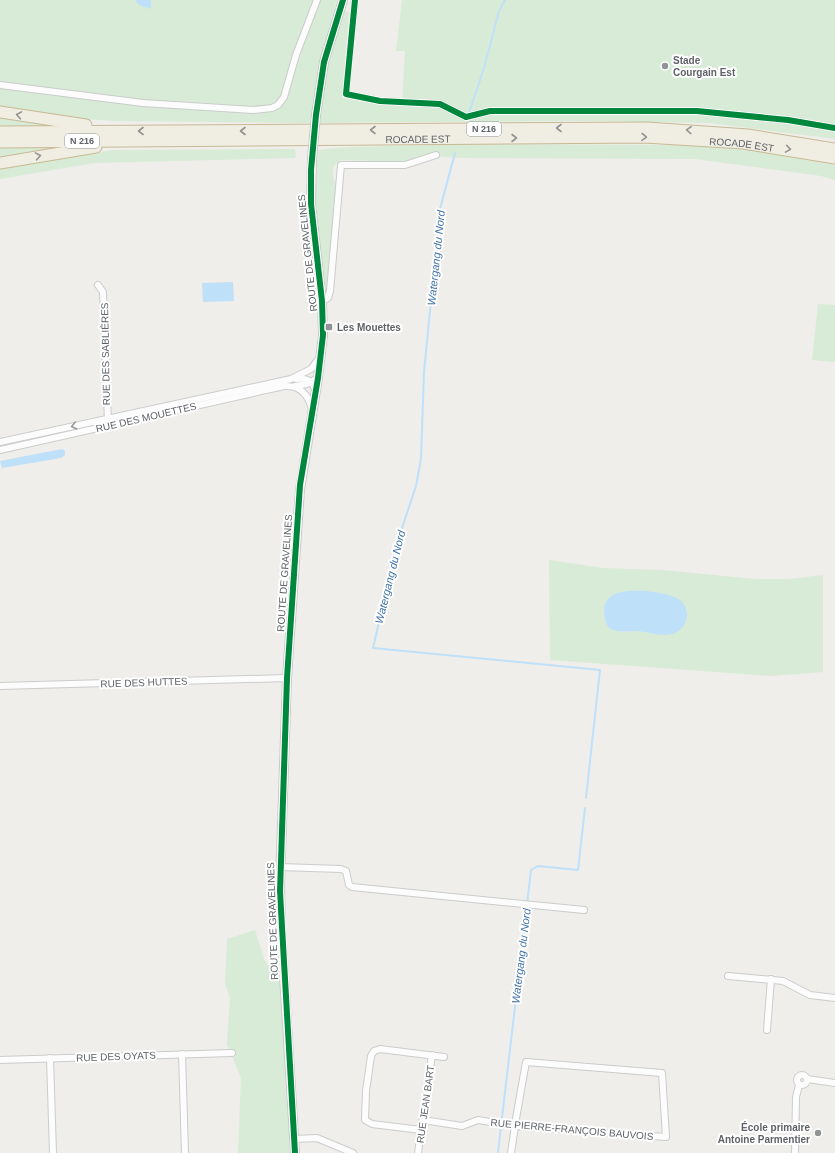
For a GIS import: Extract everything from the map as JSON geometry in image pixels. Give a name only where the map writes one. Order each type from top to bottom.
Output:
[{"type":"highway","points":[[0,112],[62,123],[96,126],[112,131]]},
{"type":"highway","name":"ROCADE EST","points":[[0,132],[660,128],[748,135],[835,149]]},
{"type":"highway","name":"ROCADE EST","points":[[0,142],[651,137],[743,143],[835,158]]},
{"type":"highway","points":[[0,163],[86,148],[163,140]]},
{"type":"main road","name":"ROUTE DE GRAVELINES","points":[[295,1153],[281,928],[280,867],[287,678],[300,485],[321,354],[322,301],[311,215],[312,158],[316,115],[324,62],[343,0]]},
{"type":"street","points":[[0,85],[143,103],[253,110],[272,108],[278,105],[284,97],[296,55],[317,0]]},
{"type":"street","points":[[355,0],[346,94],[380,101],[440,104],[466,117],[490,111],[697,110],[788,120],[835,128]]},
{"type":"street","points":[[322,301],[328,298],[330,291],[341,165],[405,165],[436,155]]},
{"type":"street","name":"RUE DES SABLIÈRES","points":[[98,285],[104,292],[108,426]]},
{"type":"street","name":"RUE DES MOUETTES","points":[[292,379],[311,369],[321,354]]},
{"type":"street","points":[[315,393],[311,382],[319,373]]},
{"type":"street","name":"RUE DES MOUETTES","points":[[0,442],[292,379],[303,378],[311,382]]},
{"type":"street","name":"RUE DES MOUETTES","points":[[0,450],[284,386],[293,386],[311,382]]},
{"type":"street","points":[[293,386],[306,395],[312,412]]},
{"type":"street","name":"RUE DES HUTTES","points":[[0,686],[287,678]]},
{"type":"street","points":[[280,867],[341,869],[346,871],[349,884],[352,887],[584,910]]},
{"type":"street","points":[[728,976],[771,979],[786,982],[813,996],[835,998]]},
{"type":"street","points":[[768,1030],[771,979]]},
{"type":"street","points":[[421,1130],[391,1127],[366,1122],[364,1117],[366,1088],[371,1056],[376,1050],[444,1056]]},
{"type":"street","name":"RUE DES OYATS","points":[[0,1060],[232,1053]]},
{"type":"street","points":[[182,1054],[185,1153]]},
{"type":"street","name":"RUE JEAN BART","points":[[418,1153],[432,1054]]},
{"type":"street","points":[[50,1058],[53,1153]]},
{"type":"street","name":"RUE PIERRE-FRANÇOIS BAUVOIS","points":[[423,1120],[460,1126],[478,1120],[515,1126],[666,1137],[662,1073],[526,1062],[515,1126]]},
{"type":"street","points":[[795,1153],[796,1097],[799,1085],[804,1085],[807,1079],[835,1083]]},
{"type":"street","points":[[511,1153],[515,1126]]},
{"type":"street","points":[[294,1139],[317,1138],[353,1153]]},
{"type":"green space","points":[[0,0],[337,0],[334,9],[349,12],[342,98],[402,104],[405,51],[396,51],[402,0],[835,0],[835,139],[710,123],[590,121],[303,123],[115,121],[54,117],[0,107]]},
{"type":"green space","points":[[0,115],[59,126],[0,126]]},
{"type":"green space","points":[[479,144],[700,145],[749,150],[835,165],[835,180],[821,176],[695,159],[456,158],[425,155],[406,162],[340,160],[333,169],[336,186],[326,292],[316,221],[316,150],[350,147]]},
{"type":"green space","points":[[70,147],[0,160],[0,148]]},
{"type":"green space","points":[[295,149],[296,158],[94,163],[0,179],[0,166],[113,150]]},
{"type":"green space","points":[[818,304],[835,305],[835,362],[812,360]]},
{"type":"green space","points":[[549,560],[603,568],[663,570],[755,579],[789,579],[823,575],[823,672],[771,676],[550,660]],"holes":[[[629,591],[647,591],[675,597],[687,609],[686,620],[683,627],[678,631],[671,633],[615,631],[608,627],[605,620],[606,606],[609,600],[618,593]]]},
{"type":"green space","points":[[255,930],[264,959],[281,985],[291,1153],[238,1153],[241,1078],[227,1044],[230,998],[225,984],[227,939]]},
{"type":"water","points":[[135,0],[151,0],[151,9],[139,5]]},
{"type":"water","points":[[233,282],[234,301],[203,302],[202,283]]},
{"type":"water","points":[[62,449],[65,451],[65,455],[61,458],[2,468],[0,461]]},
{"type":"water","points":[[647,591],[675,597],[685,605],[687,617],[683,627],[672,634],[664,635],[638,631],[615,631],[608,627],[604,609],[606,602],[610,597],[621,592]]},
{"type":"waterway","name":"Watergang du Nord","points":[[469,113],[484,68],[499,11],[505,0]]},
{"type":"waterway","name":"Watergang du Nord","points":[[455,153],[440,209],[424,372],[421,459],[416,486],[397,543],[373,648],[600,670],[586,798]]},
{"type":"waterway","name":"Watergang du Nord","points":[[498,1152],[531,870],[538,866],[578,870],[585,808]]},
{"type":"cycle path","points":[[295,1153],[280,892],[287,678],[300,485],[318,378],[323,335],[322,301],[311,204],[311,170],[316,115],[324,62],[343,0]]},
{"type":"cycle path","points":[[355,0],[346,94],[380,101],[440,104],[466,117],[490,111],[697,111],[788,120],[835,128]]},
{"type":"place","name":"Stade Courgain Est","points":[[665,66]]},
{"type":"place","name":"Les Mouettes","points":[[329,327]]},
{"type":"place","name":"École primaire Antoine Parmentier","points":[[818,1133]]}]
